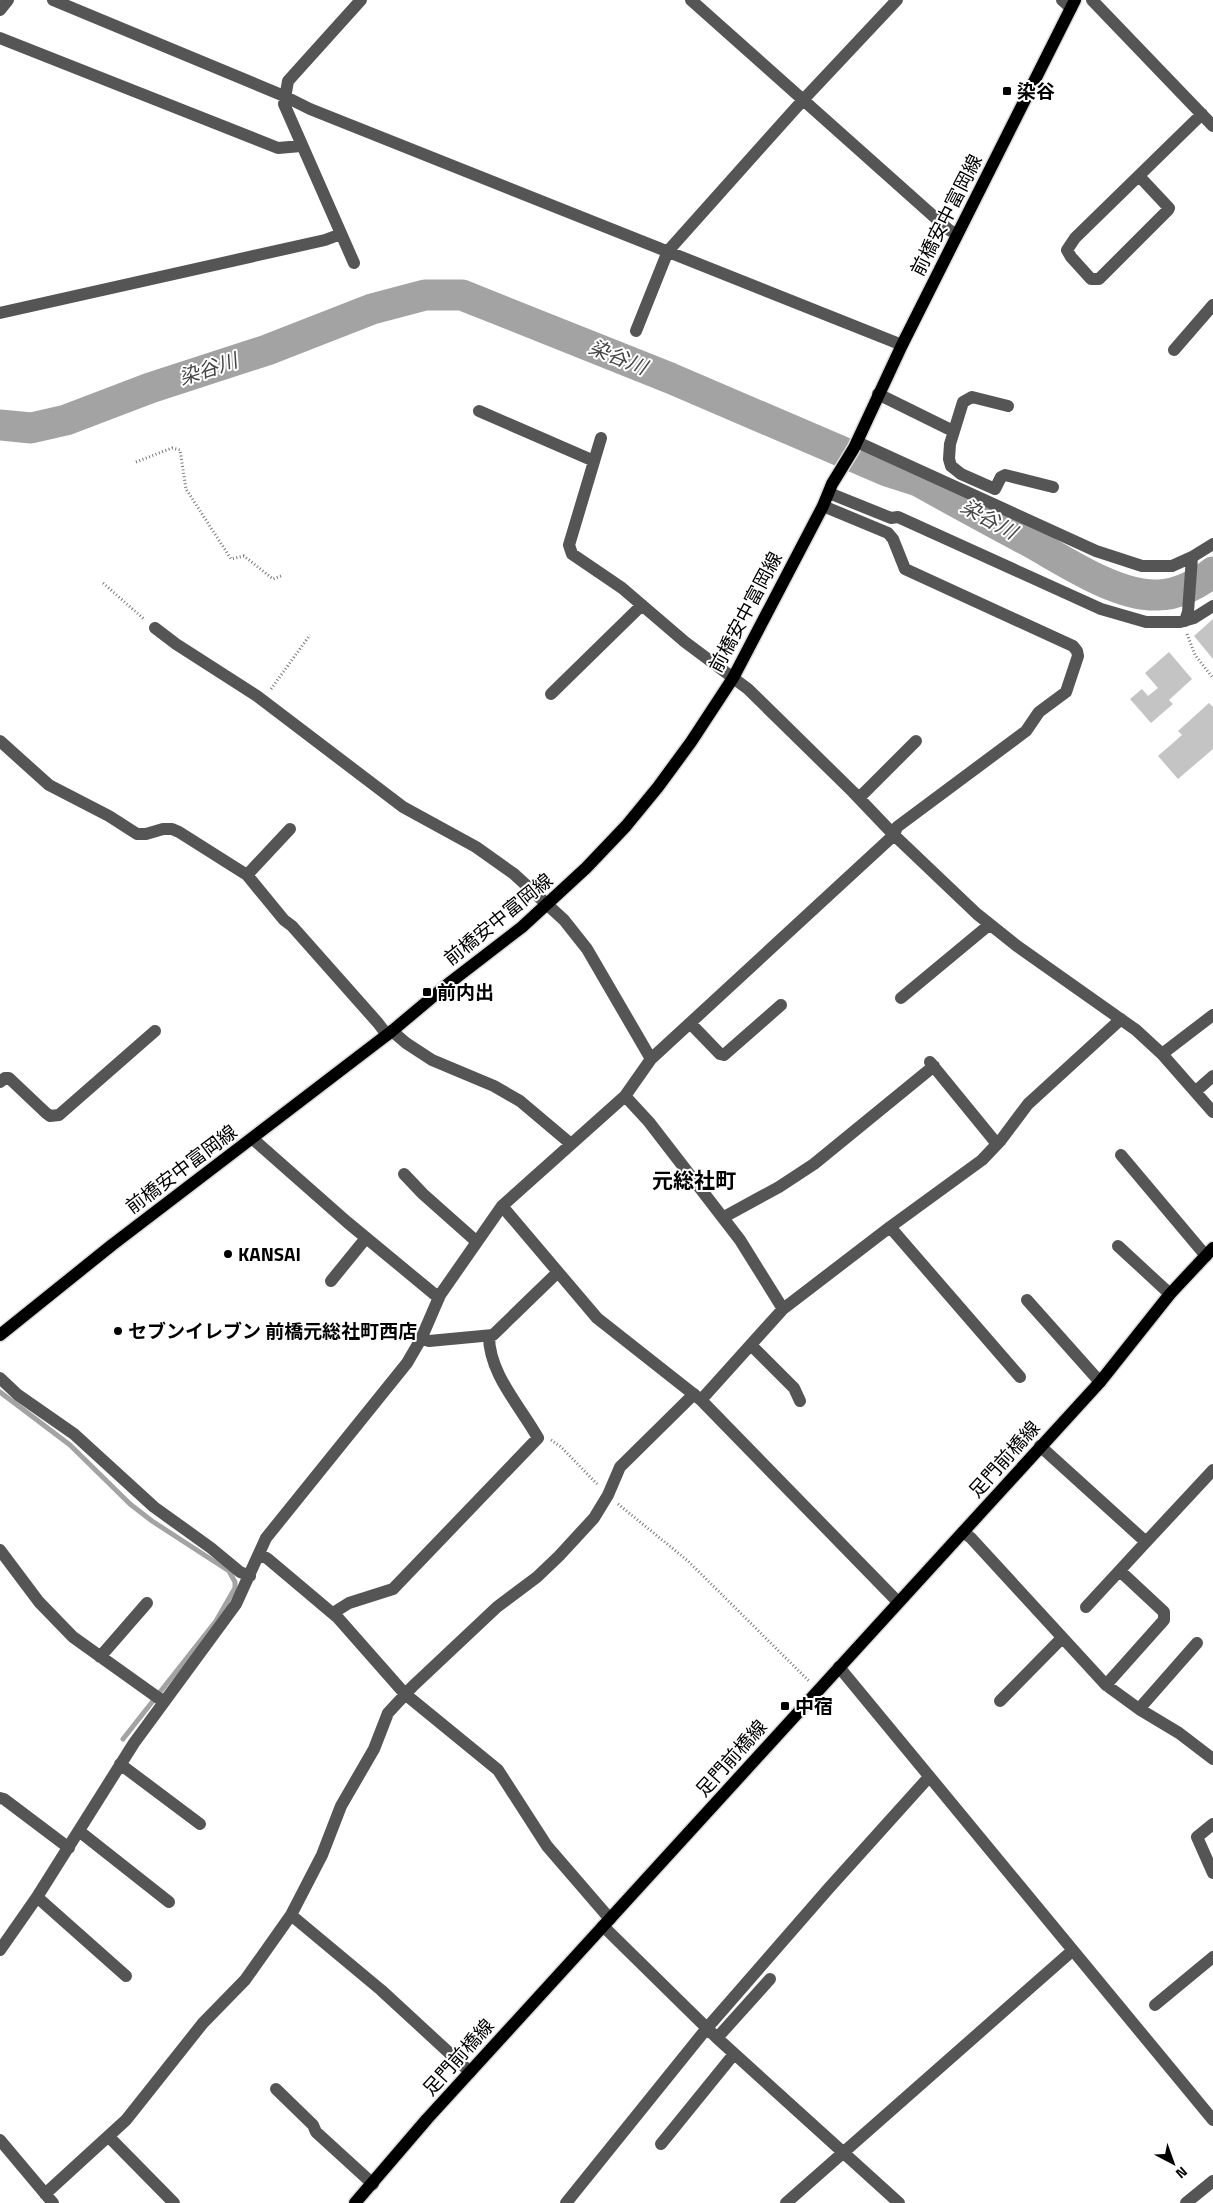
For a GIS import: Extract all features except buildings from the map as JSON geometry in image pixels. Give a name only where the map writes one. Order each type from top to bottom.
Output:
[{"type":"main road","name":"前橋安中富岡線","points":[[0,1335],[112,1245],[390,1033],[547,906],[586,868],[645,803],[691,742],[733,678],[831,488],[856,445],[878,394],[1069,2]]},
{"type":"main road","name":"足門前橋線","points":[[355,2203],[427,2119],[1100,1382],[1170,1294],[1209,1252]]},
{"type":"street","points":[[0,10],[8,0]]},
{"type":"street","points":[[53,0],[329,116],[902,345]]},
{"type":"street","points":[[354,263],[285,108],[284,96],[288,81],[361,0]]},
{"type":"street","points":[[692,0],[949,230],[957,234]]},
{"type":"street","points":[[636,332],[668,251],[803,100],[897,0]]},
{"type":"street","points":[[1092,0],[1213,126]]},
{"type":"street","points":[[0,38],[278,148],[301,146]]},
{"type":"street","points":[[1138,176],[1169,208],[1099,279],[1091,279],[1071,258],[1067,250],[1068,246],[1138,176],[1202,114]]},
{"type":"street","points":[[0,313],[324,240],[341,234]]},
{"type":"street","points":[[1174,350],[1213,305]]},
{"type":"street","points":[[878,394],[953,431]]},
{"type":"street","points":[[1008,406],[984,399],[966,399],[953,431],[948,453],[951,466],[961,474],[995,489],[1000,476],[1005,475],[1053,487]]},
{"type":"street","points":[[479,412],[594,461]]},
{"type":"street","points":[[600,438],[570,546],[572,554],[622,588],[685,642],[748,689],[860,798],[894,836],[989,925],[1121,1019],[1162,1054],[1213,1112]]},
{"type":"street","points":[[856,445],[1096,552],[1142,566],[1172,566],[1192,560],[1213,544]]},
{"type":"street","points":[[831,488],[891,518],[898,517],[1100,608],[1146,622],[1162,623],[1213,606]]},
{"type":"street","points":[[0,1950],[69,1848],[120,1764],[236,1604],[266,1538],[397,1376],[421,1339],[438,1298],[502,1206],[625,1096],[651,1060],[894,836],[897,826],[1026,732],[1039,712],[1066,692],[1078,656],[1073,646],[905,570],[893,539],[888,533],[823,506]]},
{"type":"street","points":[[1186,616],[1192,560]]},
{"type":"street","points":[[551,694],[642,605]]},
{"type":"street","points":[[155,628],[263,700],[403,807],[476,847],[514,874],[564,920],[587,949],[651,1060]]},
{"type":"street","points":[[0,741],[49,785],[110,816],[136,834],[172,829],[247,875],[284,920],[299,933],[378,1023],[390,1033],[432,1060],[494,1086],[520,1101],[571,1144]]},
{"type":"street","points":[[860,798],[916,741]]},
{"type":"street","points":[[247,875],[290,829]]},
{"type":"street","points":[[901,998],[989,925]]},
{"type":"street","points":[[690,1024],[720,1054],[724,1055],[781,1005]]},
{"type":"street","points":[[1162,1054],[1213,1015]]},
{"type":"street","points":[[0,2140],[49,2198],[126,2120],[203,2023],[245,1980],[291,1916],[322,1855],[341,1806],[374,1749],[388,1713],[405,1694],[497,1607],[537,1577],[559,1556],[584,1530],[608,1495],[620,1467],[751,1345],[783,1309],[890,1227],[982,1160],[1028,1104],[1121,1019]]},
{"type":"street","points":[[0,1082],[4,1078],[9,1078],[46,1113],[55,1116],[71,1105],[155,1031]]},
{"type":"street","points":[[724,1218],[779,1187],[814,1164],[932,1064],[997,1144]]},
{"type":"street","points":[[1196,1091],[1213,1076]]},
{"type":"street","points":[[625,1096],[649,1122],[724,1218],[783,1309]]},
{"type":"street","points":[[253,1139],[279,1164],[438,1298]]},
{"type":"street","points":[[1121,1155],[1209,1252]]},
{"type":"street","points":[[404,1174],[423,1194],[477,1242]]},
{"type":"street","points":[[502,1206],[597,1318],[697,1397],[898,1602]]},
{"type":"street","points":[[890,1227],[1020,1376]]},
{"type":"street","points":[[331,1281],[366,1238]]},
{"type":"street","points":[[1118,1246],[1170,1294]]},
{"type":"street","points":[[421,1339],[430,1341],[489,1336],[557,1273]]},
{"type":"street","points":[[1027,1300],[1100,1382]]},
{"type":"street","points":[[333,1613],[349,1603],[393,1589],[538,1438],[504,1388],[489,1344],[489,1336]]},
{"type":"street","points":[[751,1345],[794,1388],[800,1400]]},
{"type":"street","points":[[0,1378],[18,1395],[74,1434],[154,1507],[212,1548],[240,1572],[250,1576]]},
{"type":"street","points":[[1040,1446],[1146,1542]]},
{"type":"street","points":[[1086,1607],[1213,1470]]},
{"type":"street","points":[[963,1532],[972,1538],[1106,1685],[1139,1709],[1179,1733],[1213,1759]]},
{"type":"street","points":[[0,1550],[39,1602],[73,1637],[164,1702]]},
{"type":"street","points":[[260,1554],[333,1613],[405,1694],[498,1770],[547,1846],[606,1923],[706,2028],[899,2203]]},
{"type":"street","points":[[1106,1685],[1164,1620],[1165,1616],[1164,1612],[1120,1571]]},
{"type":"street","points":[[100,1657],[147,1603]]},
{"type":"street","points":[[1000,1701],[1062,1638]]},
{"type":"street","points":[[1139,1709],[1197,1643]]},
{"type":"street","points":[[839,1667],[1213,2120]]},
{"type":"street","points":[[120,1764],[200,1824]]},
{"type":"street","points":[[566,2203],[706,2028],[829,1888],[930,1778]]},
{"type":"street","points":[[0,1798],[4,1799],[69,1848]]},
{"type":"street","points":[[1213,1824],[1196,1837],[1213,1873]]},
{"type":"street","points":[[79,1831],[169,1902]]},
{"type":"street","points":[[37,1897],[126,1976]]},
{"type":"street","points":[[291,1916],[381,1990],[470,2072]]},
{"type":"street","points":[[786,2203],[842,2151],[1072,1951]]},
{"type":"street","points":[[1155,2005],[1213,1957]]},
{"type":"street","points":[[717,2038],[770,1979]]},
{"type":"street","points":[[661,2144],[734,2054]]},
{"type":"street","points":[[276,2089],[313,2125],[316,2132],[373,2184]]},
{"type":"street","points":[[109,2138],[174,2203]]},
{"type":"street","points":[[1186,2203],[1213,2181]]},
{"type":"path","points":[[136,462],[172,448],[180,450],[186,489],[231,559],[238,555],[244,556],[273,579],[281,576]]},
{"type":"path","points":[[103,583],[155,628]]},
{"type":"path","points":[[1186,616],[1186,633],[1195,655],[1213,678]]},
{"type":"path","points":[[263,700],[310,635]]},
{"type":"path","points":[[538,1438],[553,1441],[561,1447],[608,1495],[688,1561],[819,1690]]},
{"type":"waterway","name":"染谷川","points":[[0,425],[31,428],[66,420],[150,388],[267,350],[372,309],[425,295],[462,295],[670,378],[887,471],[918,481],[1093,577],[1126,590],[1142,594],[1165,595],[1187,588],[1213,572]]},
{"type":"waterway","points":[[0,1392],[70,1445],[130,1504],[152,1521],[229,1571],[235,1582],[235,1588],[216,1621],[123,1739]]},
{"type":"place","name":"染谷","points":[[1007,91]]},
{"type":"place","name":"前内出","points":[[427,992]]},
{"type":"place","name":"KANSAI","points":[[228,1254]]},
{"type":"place","name":"セブンイレブン 前橋元総社町西店","points":[[118,1331]]},
{"type":"place","name":"中宿","points":[[785,1706]]},
{"type":"district","name":"元総社町","points":[[694,1181]]}]
